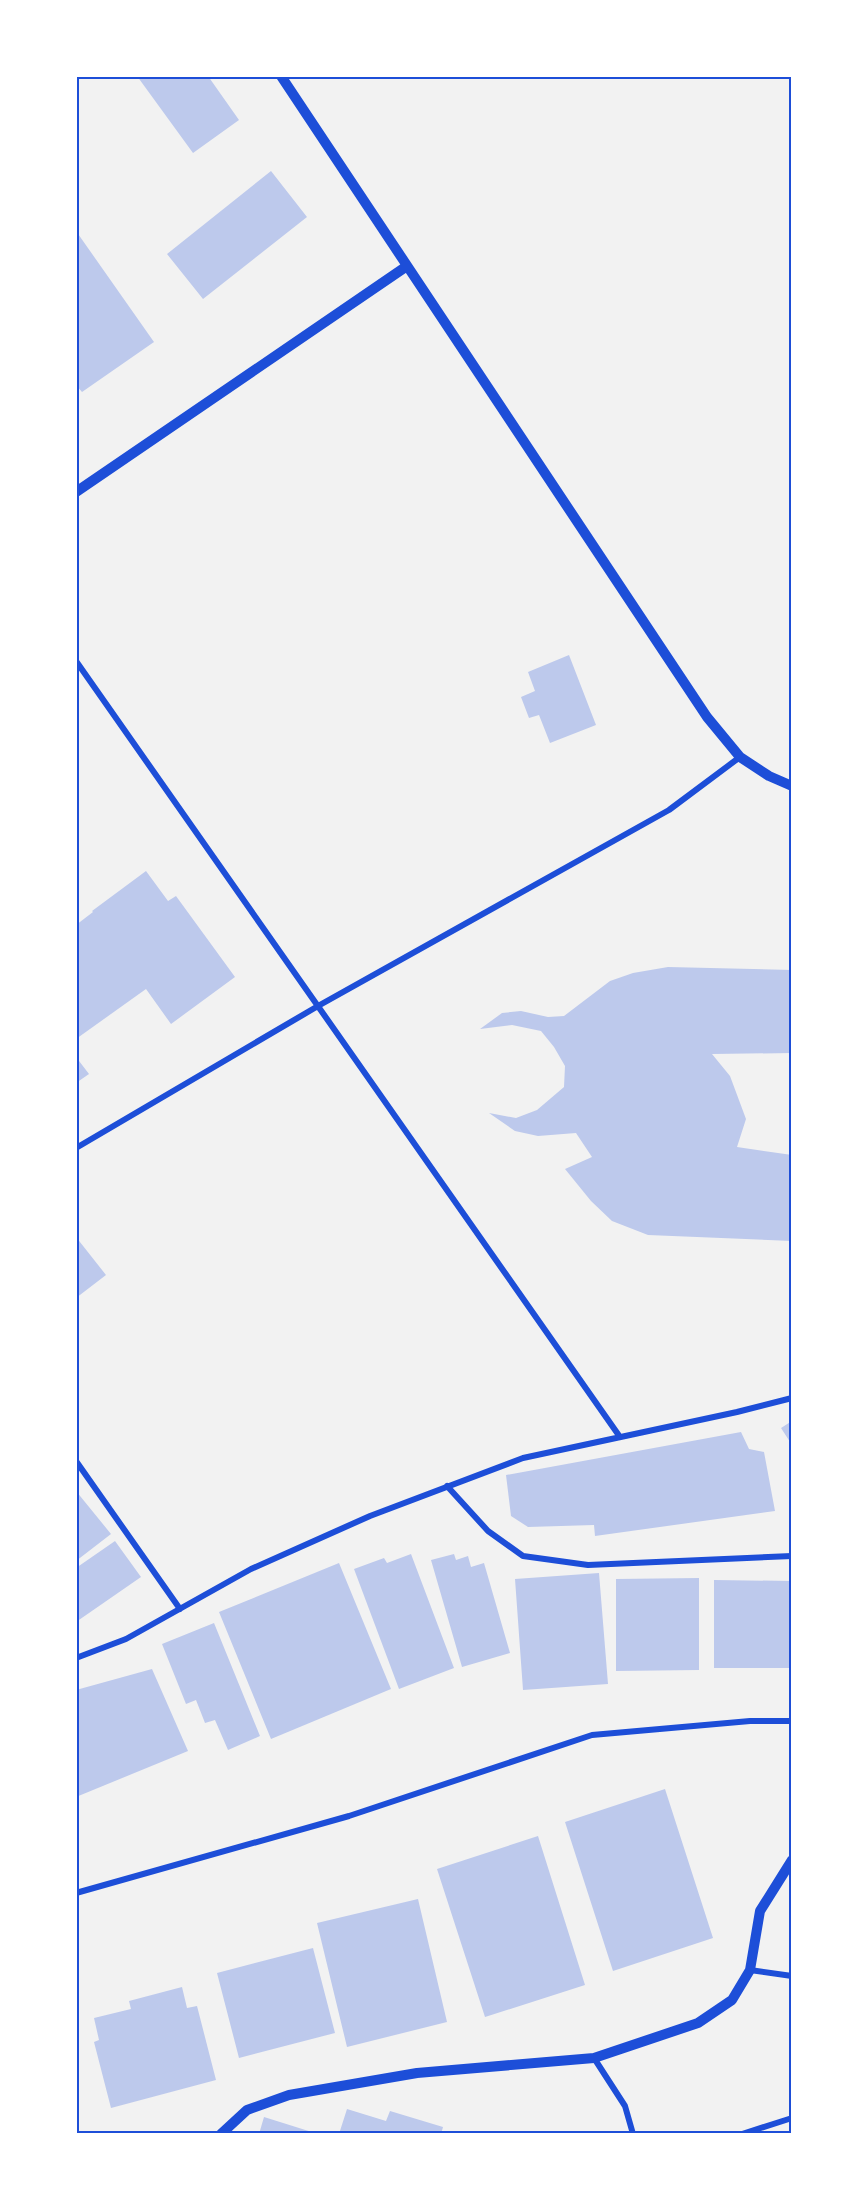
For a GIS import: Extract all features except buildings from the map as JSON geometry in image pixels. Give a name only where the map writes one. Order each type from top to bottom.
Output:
[{"type":"street","points":[[281,76],[707,717],[740,757],[769,776],[792,786]]},
{"type":"street","points":[[76,492],[407,266]]},
{"type":"street","points":[[76,661],[620,1437]]},
{"type":"street","points":[[76,1148],[318,1006],[669,810],[740,757]]},
{"type":"street","points":[[76,1658],[126,1639],[252,1569],[370,1516],[523,1458],[792,1398]]},
{"type":"street","points":[[76,1461],[180,1609]]},
{"type":"street","points":[[447,1486],[488,1531],[523,1556],[588,1565],[792,1556]]},
{"type":"street","points":[[76,1893],[350,1816],[592,1735],[750,1721],[792,1721]]},
{"type":"street","points":[[221,2133],[248,2110],[289,2095],[417,2073],[594,2058],[698,2023],[732,2000],[750,1971],[760,1911],[792,1860]]},
{"type":"street","points":[[750,1971],[792,1976]]},
{"type":"street","points":[[594,2058],[625,2106],[633,2133]]},
{"type":"street","points":[[742,2133],[792,2118]]}]
